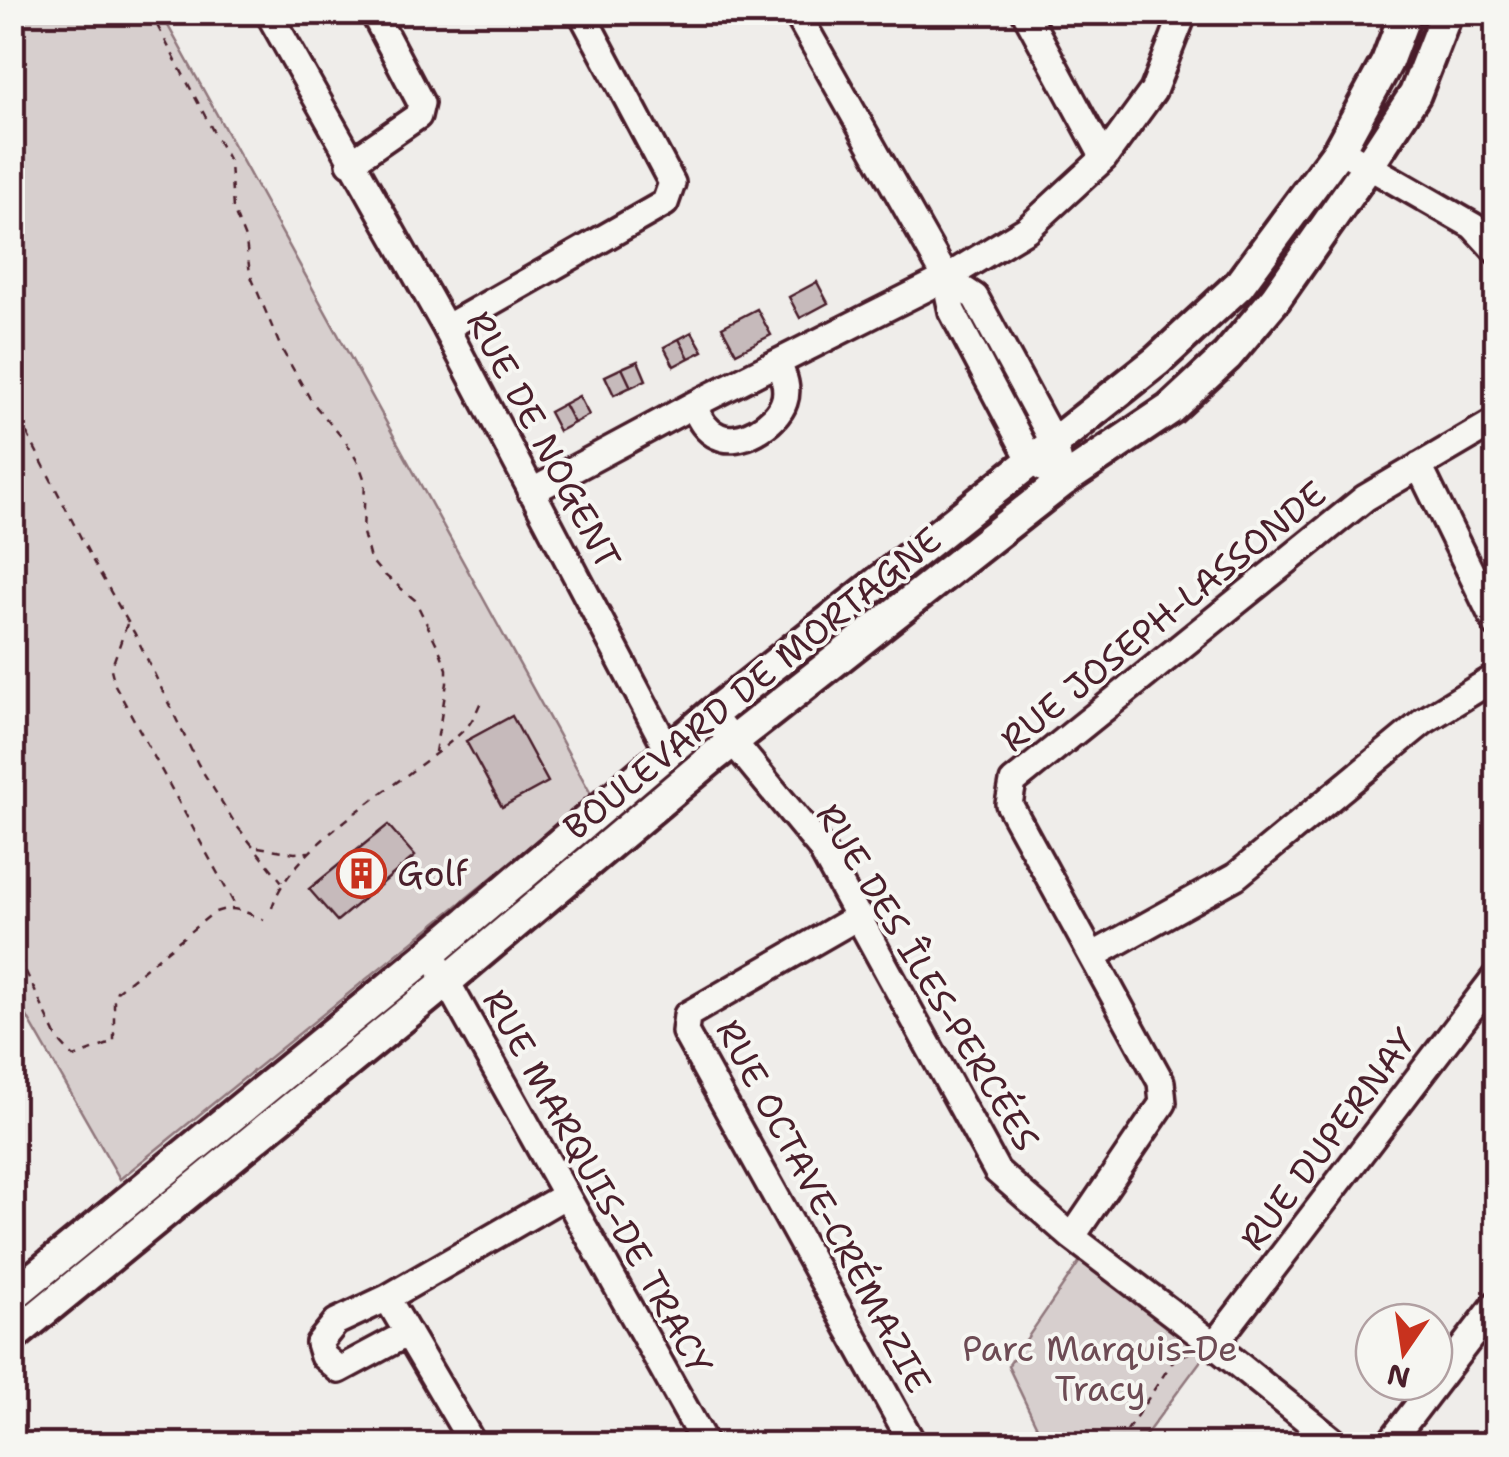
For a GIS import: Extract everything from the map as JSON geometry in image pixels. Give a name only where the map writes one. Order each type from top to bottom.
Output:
[{"type":"main road","name":"BOULEVARD DE MORTAGNE","points":[[12,1296],[431,953],[712,715],[1156,360],[1239,285],[1339,150],[1387,62],[1406,12]]},
{"type":"main road","name":"BOULEVARD DE MORTAGNE","points":[[12,1337],[733,742],[1063,481],[1170,409],[1227,356],[1276,299],[1414,94],[1447,12]]},
{"type":"street","points":[[350,163],[418,116],[421,104],[372,12]]},
{"type":"street","points":[[446,328],[666,203],[672,183],[581,12]]},
{"type":"street","points":[[796,12],[946,278],[975,297],[1042,452],[1063,481]]},
{"type":"street","points":[[1025,12],[1104,158]]},
{"type":"street","points":[[531,492],[693,405],[946,278],[1027,229],[1104,158],[1153,91],[1184,12]]},
{"type":"street","name":"RUE DE NOGENT","points":[[274,14],[350,163],[446,328],[669,752]]},
{"type":"street","points":[[1339,150],[1473,226],[1496,251]]},
{"type":"street","points":[[693,405],[705,427],[721,438],[742,438],[768,423],[784,404],[786,382],[778,363]]},
{"type":"street","name":"RUE JOSEPH-LASSONDE","points":[[1072,1237],[1163,1103],[1161,1082],[1009,804],[1013,782],[1365,498],[1496,420]]},
{"type":"street","points":[[1419,466],[1496,624]]},
{"type":"street","points":[[1094,955],[1236,876],[1424,721],[1496,677]]},
{"type":"street","name":"RUE DES ÎLES-PERCÉES","points":[[712,715],[820,847],[997,1172],[1072,1237],[1337,1444]]},
{"type":"street","name":"RUE OCTAVE-CRÉMAZIE","points":[[859,916],[688,1016],[685,1032],[912,1444]]},
{"type":"street","name":"RUE MARQUIS-DE TRACY","points":[[431,953],[705,1444]]},
{"type":"street","name":"RUE DUPERNAY","points":[[1214,1345],[1496,976]]},
{"type":"street","points":[[408,1333],[339,1370],[323,1356],[319,1342],[336,1322],[388,1298],[566,1195]]},
{"type":"street","points":[[388,1298],[473,1444]]},
{"type":"street","points":[[1389,1444],[1496,1304]]},
{"type":"path","points":[[150,12],[230,164],[233,209],[246,241],[250,274],[281,348],[306,393],[359,464],[365,481],[364,533],[370,558],[415,600],[439,648],[447,669],[447,684],[435,752]]},
{"type":"path","points":[[12,404],[198,764],[236,824],[282,882]]},
{"type":"path","points":[[127,622],[111,670],[115,685],[236,908]]},
{"type":"path","points":[[272,908],[282,882],[311,852],[465,730],[483,697]]},
{"type":"path","points":[[254,846],[294,854],[311,852]]},
{"type":"path","points":[[12,942],[58,1040],[74,1057],[114,1042],[114,1000],[125,982],[213,912],[236,908],[264,920]]},
{"type":"path","points":[[1118,1444],[1176,1358],[1214,1345]]},
{"type":"green space","points":[[12,13],[161,13],[592,796],[120,1179],[13,992]]},
{"type":"green space","name":"Parc Marquis-De Tracy","points":[[1082,1258],[1208,1351],[1139,1444],[1045,1444],[1008,1366]]},
{"type":"building","points":[[817,282],[828,303],[800,318],[789,297]]},
{"type":"building","points":[[757,309],[771,335],[736,353],[722,327]]},
{"type":"building","points":[[692,332],[703,351],[689,358],[679,339]]},
{"type":"building","points":[[679,339],[689,358],[674,366],[664,347]]},
{"type":"building","points":[[638,361],[646,380],[631,387],[622,368]]},
{"type":"building","points":[[622,368],[631,387],[614,395],[605,376]]},
{"type":"building","points":[[579,396],[589,415],[574,423],[564,404]]},
{"type":"building","points":[[564,404],[574,423],[559,431],[549,412]]},
{"type":"building","points":[[512,716],[548,782],[502,807],[466,741]]},
{"type":"building","name":"Golf","points":[[388,825],[415,856],[337,921],[309,889]]},
{"type":"place","name":"Golf","points":[[362,873]]}]
